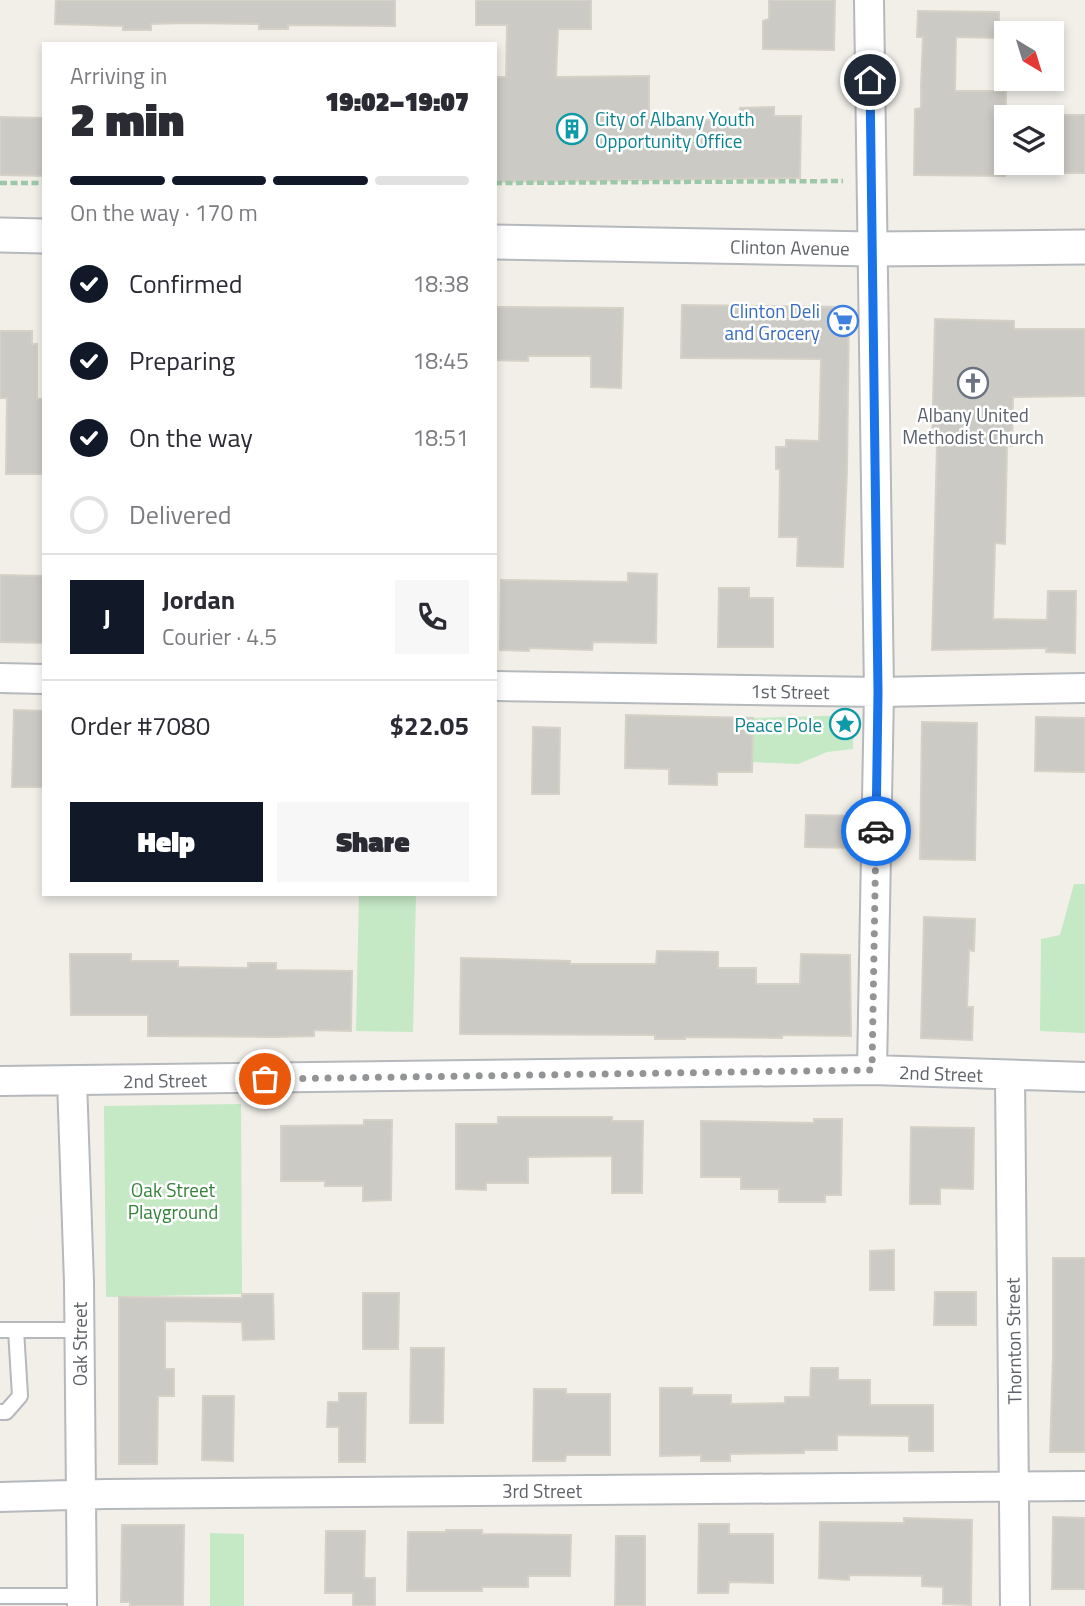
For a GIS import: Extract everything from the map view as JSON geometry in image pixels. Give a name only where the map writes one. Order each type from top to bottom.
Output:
[{"type":"street","points":[[869,0],[878,692],[872,1070]]},
{"type":"street","points":[[0,235],[42,236]]},
{"type":"street","name":"Clinton Avenue","points":[[497,242],[872,249],[1085,247]]},
{"type":"street","points":[[0,678],[42,679]]},
{"type":"street","name":"1st Street","points":[[497,686],[878,692],[1085,688]]},
{"type":"street","name":"2nd Street","points":[[0,1081],[872,1070],[1085,1077]]},
{"type":"street","name":"Thornton Street","points":[[1010,1076],[1015,1606]]},
{"type":"street","name":"Oak Street","points":[[72,1081],[79,1330],[82,1601]]},
{"type":"street","name":"3rd Street","points":[[0,1497],[80,1494],[1085,1486]]},
{"type":"lane","points":[[0,1330],[79,1330]]},
{"type":"lane","points":[[0,1412],[6,1412],[20,1396],[16,1330]]},
{"type":"lane","points":[[0,1596],[82,1601]]},
{"type":"path","points":[[497,183],[843,183],[843,170]]},
{"type":"path","points":[[0,183],[42,183]]},
{"type":"green space","points":[[854,715],[853,749],[827,752],[798,764],[752,762],[753,718]]},
{"type":"green space","points":[[1074,884],[1085,884],[1085,1033],[1040,1031],[1041,939],[1060,935]]},
{"type":"green space","points":[[359,896],[416,896],[413,1032],[356,1031]]},
{"type":"green space","name":"Oak Street Playground","points":[[241,1104],[242,1294],[106,1297],[104,1106]]},
{"type":"green space","points":[[210,1533],[244,1534],[244,1606],[210,1606]]},
{"type":"building","points":[[56,0],[395,0],[395,26],[288,25],[288,29],[259,29],[259,24],[186,23],[151,24],[151,30],[123,30],[123,26],[55,24]]},
{"type":"building","points":[[476,0],[591,0],[591,29],[558,29],[556,77],[649,76],[649,120],[740,120],[740,108],[774,107],[774,116],[801,116],[800,178],[497,182],[497,77],[506,77],[507,25],[476,25]]},
{"type":"building","points":[[769,0],[835,0],[834,50],[763,49],[763,21],[769,19]]},
{"type":"building","points":[[918,11],[999,12],[999,21],[994,21],[994,38],[956,37],[955,91],[1006,91],[1006,105],[994,105],[994,175],[1005,176],[914,175],[915,109],[921,108],[923,37],[917,37]]},
{"type":"building","points":[[1064,115],[1085,115],[1085,173],[1064,173]]},
{"type":"building","points":[[0,117],[42,118],[42,176],[0,175]]},
{"type":"building","points":[[682,305],[849,307],[843,567],[797,566],[798,537],[779,537],[780,469],[776,469],[776,447],[786,447],[786,440],[819,441],[821,359],[681,358]]},
{"type":"building","points":[[497,307],[623,308],[621,388],[591,387],[591,356],[528,356],[528,361],[497,360]]},
{"type":"building","points":[[935,319],[1014,321],[1014,329],[1085,329],[1085,396],[1013,397],[1012,446],[1007,445],[1005,544],[995,543],[993,619],[1047,620],[1048,591],[1076,591],[1075,653],[1046,652],[1047,648],[932,650],[937,444],[932,444]]},
{"type":"building","points":[[0,331],[32,331],[32,344],[37,344],[37,399],[42,399],[42,474],[6,474],[7,398],[0,398]]},
{"type":"building","points":[[628,573],[657,574],[656,643],[593,642],[592,650],[500,650],[501,580],[628,582]]},
{"type":"building","points":[[0,575],[42,576],[42,643],[0,642]]},
{"type":"building","points":[[719,588],[749,588],[749,598],[773,598],[773,647],[718,647]]},
{"type":"building","points":[[14,710],[42,711],[42,787],[12,787]]},
{"type":"building","points":[[626,715],[753,718],[752,772],[717,772],[717,785],[669,784],[669,769],[625,768]]},
{"type":"building","points":[[1036,717],[1085,718],[1085,772],[1035,771]]},
{"type":"building","points":[[922,722],[977,723],[975,860],[920,859]]},
{"type":"building","points":[[533,727],[560,728],[559,794],[532,794]]},
{"type":"building","points":[[806,815],[858,816],[857,848],[805,847]]},
{"type":"building","points":[[924,917],[975,919],[974,951],[969,950],[967,1007],[973,1007],[972,1040],[921,1038]]},
{"type":"building","points":[[657,951],[718,952],[718,968],[756,968],[756,984],[800,984],[801,954],[850,955],[851,1036],[655,1039],[655,1035],[460,1034],[461,958],[570,961],[570,964],[656,964]]},
{"type":"building","points":[[70,954],[131,954],[131,961],[178,961],[178,967],[248,968],[248,963],[276,963],[276,970],[352,971],[351,1031],[314,1030],[314,1036],[274,1037],[148,1036],[148,1015],[71,1015]]},
{"type":"building","points":[[498,1117],[612,1117],[612,1121],[643,1121],[642,1193],[612,1193],[612,1156],[528,1157],[528,1183],[486,1183],[486,1190],[456,1189],[456,1124],[498,1124]]},
{"type":"building","points":[[814,1119],[842,1119],[841,1195],[825,1195],[825,1202],[779,1202],[779,1189],[741,1189],[741,1177],[701,1177],[701,1121],[814,1123]]},
{"type":"building","points":[[364,1120],[392,1120],[391,1200],[363,1201],[363,1186],[325,1186],[325,1181],[281,1181],[281,1126],[364,1125]]},
{"type":"building","points":[[911,1127],[974,1128],[973,1189],[940,1188],[940,1204],[910,1204]]},
{"type":"building","points":[[894,1250],[894,1290],[870,1290],[870,1251]]},
{"type":"building","points":[[1053,1258],[1085,1258],[1085,1452],[1050,1452]]},
{"type":"building","points":[[935,1292],[976,1292],[976,1325],[934,1325]]},
{"type":"building","points":[[363,1293],[399,1293],[398,1349],[363,1349]]},
{"type":"building","points":[[242,1294],[273,1294],[274,1339],[243,1340],[242,1322],[165,1321],[165,1369],[174,1369],[174,1396],[158,1396],[157,1464],[119,1464],[119,1297],[242,1298]]},
{"type":"building","points":[[411,1348],[444,1348],[443,1423],[410,1423]]},
{"type":"building","points":[[811,1368],[838,1368],[838,1380],[870,1380],[870,1405],[933,1405],[933,1451],[909,1451],[909,1436],[837,1435],[837,1450],[730,1454],[730,1461],[701,1461],[701,1455],[660,1456],[660,1388],[692,1388],[692,1395],[731,1395],[731,1404],[785,1403],[785,1397],[810,1397]]},
{"type":"building","points":[[534,1389],[566,1389],[566,1394],[610,1394],[610,1455],[566,1455],[565,1461],[533,1461]]},
{"type":"building","points":[[339,1393],[366,1393],[365,1462],[339,1462],[339,1427],[327,1427],[328,1402],[339,1402]]},
{"type":"building","points":[[203,1396],[234,1396],[233,1461],[202,1460]]},
{"type":"building","points":[[1053,1517],[1085,1518],[1085,1589],[1052,1589]]},
{"type":"building","points":[[904,1518],[972,1520],[971,1605],[943,1604],[943,1587],[922,1586],[922,1576],[849,1575],[849,1580],[819,1578],[820,1522],[904,1523]]},
{"type":"building","points":[[699,1524],[729,1524],[729,1534],[773,1534],[773,1583],[729,1582],[728,1593],[698,1593]]},
{"type":"building","points":[[122,1525],[184,1525],[183,1606],[130,1606],[130,1602],[121,1602]]},
{"type":"building","points":[[482,1530],[482,1534],[571,1535],[570,1576],[528,1576],[528,1587],[482,1587],[482,1591],[407,1591],[408,1532]]},
{"type":"building","points":[[326,1531],[365,1531],[364,1578],[375,1578],[375,1606],[353,1606],[353,1593],[325,1593]]},
{"type":"building","points":[[616,1536],[645,1536],[645,1606],[615,1606]]},
{"type":"way so far","points":[[265,1079],[872,1070],[876,831]]},
{"type":"place","name":"City of Albany Youth Opportunity Office","points":[[572,129]]},
{"type":"place","name":"Clinton Deli and Grocery","points":[[843,321]]},
{"type":"place","name":"Albany United Methodist Church","points":[[973,383]]},
{"type":"place","name":"Peace Pole","points":[[845,724]]},
{"type":"route","points":[[870,80],[878,692],[876,831]]}]
